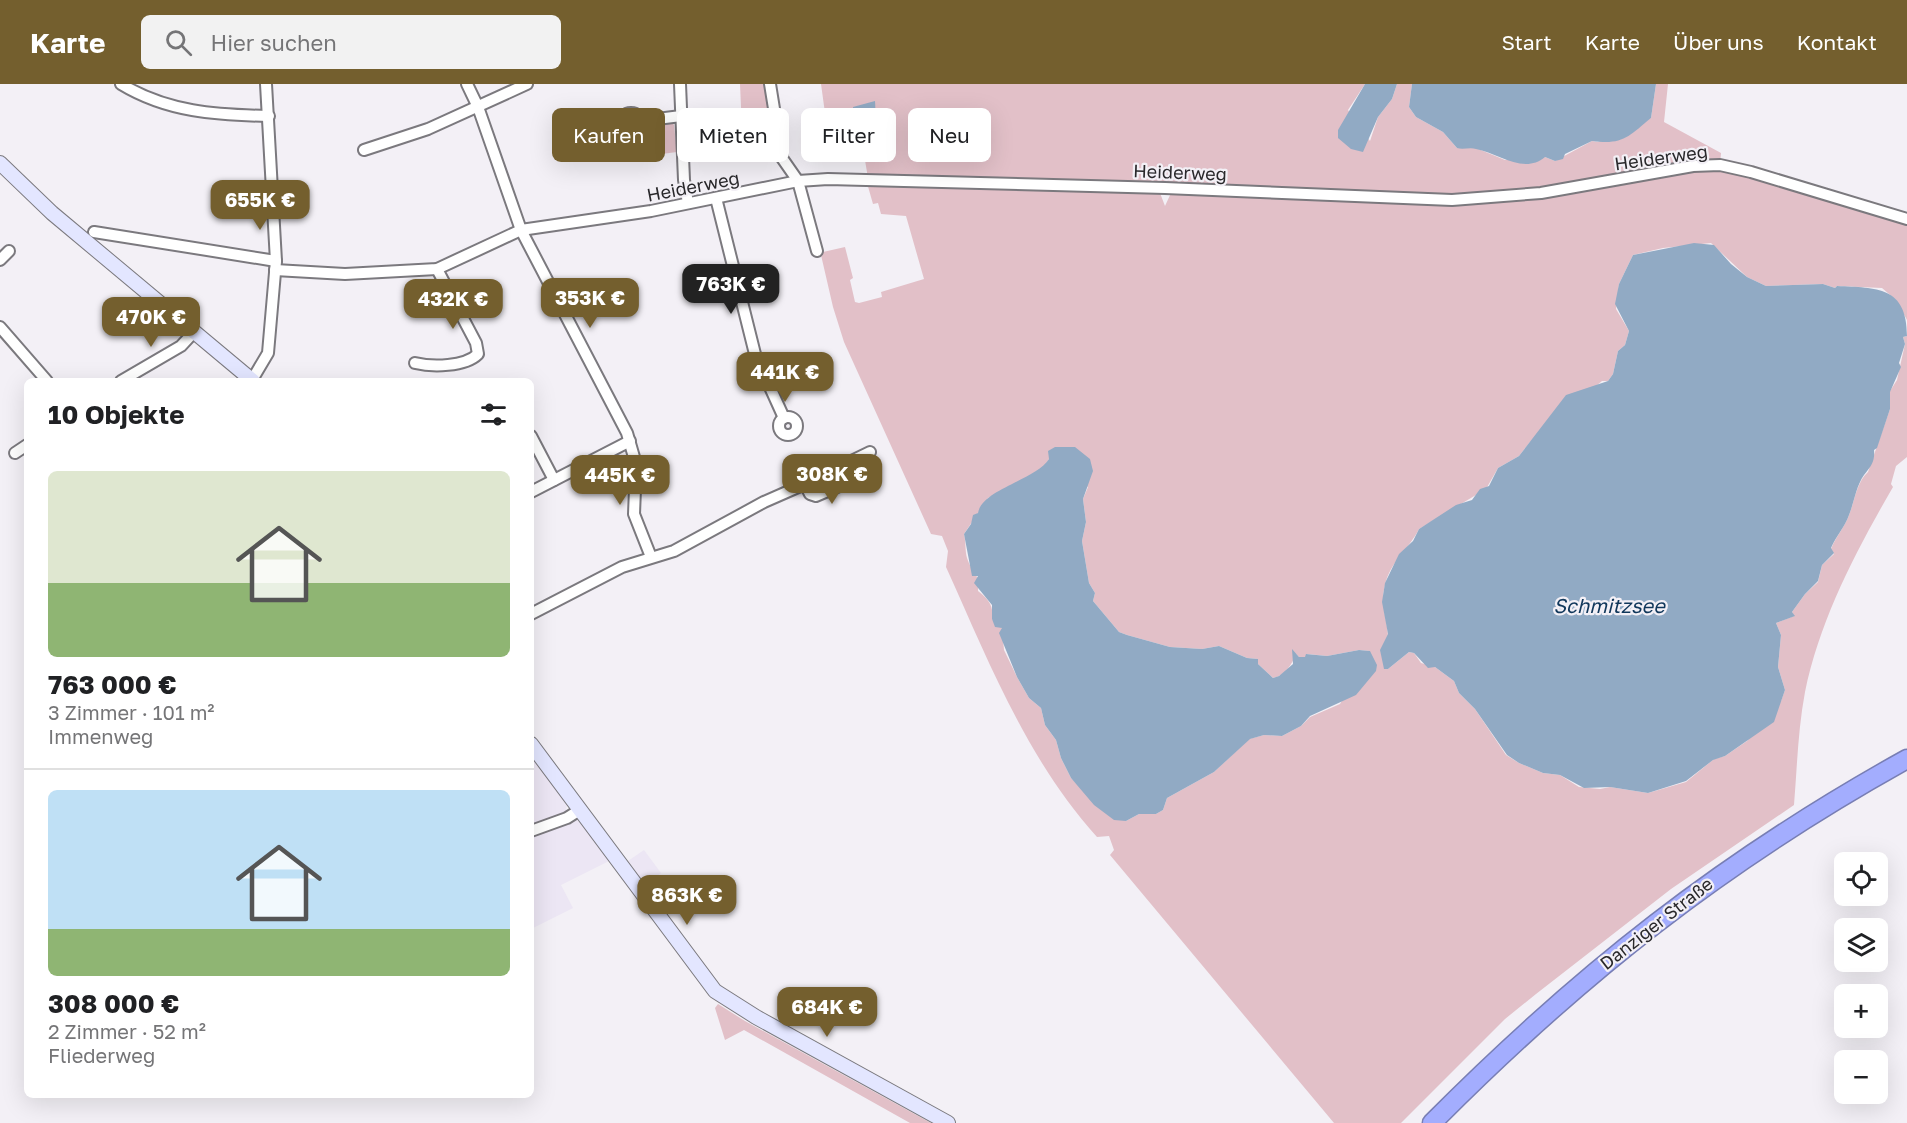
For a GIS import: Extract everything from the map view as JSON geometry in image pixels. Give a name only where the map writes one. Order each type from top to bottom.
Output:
[{"type":"highway","name":"Danziger Straße","points":[[1432,1123],[1562,999],[1675,906],[1802,819],[1907,759]]},
{"type":"highway","name":"Danziger Straße","points":[[1449,1123],[1569,1007],[1682,915],[1810,827],[1907,772]]},
{"type":"main road","points":[[0,163],[52,213],[249,378]]},
{"type":"main road","points":[[534,748],[578,811],[650,901],[690,960],[715,991],[756,1017],[948,1123]]},
{"type":"street","points":[[121,84],[153,100],[180,109],[269,116]]},
{"type":"street","points":[[255,378],[268,353],[276,265],[266,84]]},
{"type":"street","points":[[467,84],[478,107],[521,230],[581,342],[630,441],[636,464],[634,514],[651,556]]},
{"type":"street","points":[[364,150],[428,129],[527,84]]},
{"type":"street","points":[[680,84],[681,108]]},
{"type":"street","points":[[770,84],[783,161],[798,181],[818,251]]},
{"type":"street","points":[[683,162],[688,203]]},
{"type":"street","name":"Heiderweg","points":[[94,232],[276,265],[345,274],[405,273],[437,269],[521,230],[688,203],[798,181],[828,179],[1165,188],[1452,200],[1541,193],[1693,166],[1713,165],[1751,172],[1907,219]]},
{"type":"street","points":[[716,198],[755,354],[784,418]]},
{"type":"street","points":[[0,260],[9,251]]},
{"type":"street","points":[[415,363],[428,366],[466,361],[478,354],[476,343],[437,269]]},
{"type":"street","points":[[0,327],[44,378]]},
{"type":"street","points":[[126,378],[181,346],[194,332]]},
{"type":"street","points":[[534,490],[630,441]]},
{"type":"street","points":[[534,442],[554,480]]},
{"type":"street","points":[[15,453],[24,447]]},
{"type":"street","points":[[534,612],[621,567],[651,556],[674,551],[764,502],[805,484],[807,479],[827,470],[833,470],[870,452]]},
{"type":"street","points":[[805,484],[810,494],[816,496],[837,487],[838,481],[833,470]]},
{"type":"street","points":[[534,830],[567,818],[578,811]]},
{"type":"shaded area","points":[[740,84],[768,84],[772,108],[741,108]]},
{"type":"shaded area","points":[[821,84],[1365,84],[1348,110],[1370,141],[1378,117],[1392,99],[1397,84],[1412,84],[1409,107],[1416,117],[1443,132],[1457,148],[1476,148],[1505,160],[1545,157],[1555,161],[1592,141],[1598,142],[1651,118],[1656,84],[1668,84],[1664,122],[1721,153],[1720,164],[1541,191],[1452,198],[868,178],[865,162],[896,162],[896,108],[824,108]]},
{"type":"shaded area","points":[[665,121],[671,121],[674,125],[677,152],[665,154]]},
{"type":"shaded area","points":[[1721,167],[1907,221],[1907,320],[1896,300],[1882,288],[1837,286],[1835,288],[1823,284],[1766,286],[1747,277],[1711,243],[1663,248],[1633,255],[1619,284],[1616,309],[1629,331],[1625,345],[1618,351],[1613,374],[1608,381],[1602,381],[1530,442],[1519,456],[1498,468],[1486,489],[1419,529],[1395,562],[1387,577],[1384,592],[1383,604],[1388,644],[1384,668],[1388,669],[1409,652],[1414,653],[1421,663],[1435,667],[1454,681],[1459,693],[1475,709],[1506,755],[1519,763],[1543,773],[1560,775],[1579,787],[1600,789],[1610,787],[1648,793],[1686,782],[1714,759],[1725,756],[1747,741],[1781,701],[1785,690],[1778,667],[1781,635],[1776,623],[1794,616],[1792,612],[1805,594],[1818,582],[1822,565],[1834,554],[1831,549],[1847,519],[1861,481],[1868,472],[1890,409],[1890,391],[1897,380],[1905,344],[1903,337],[1907,336],[1907,457],[1896,466],[1891,484],[1893,487],[1853,561],[1820,638],[1805,692],[1799,734],[1794,805],[1671,889],[1505,1019],[1401,1123],[1334,1123],[1110,855],[1114,850],[1109,836],[1097,837],[1072,807],[1029,742],[994,673],[946,567],[948,551],[942,536],[931,534],[844,342],[821,255],[823,252],[845,247],[853,278],[850,280],[855,302],[859,303],[882,297],[881,292],[924,279],[906,216],[881,214],[878,203],[873,204],[867,183],[1153,188],[1160,193],[1165,206],[1171,193],[1452,201]],"holes":[[[1049,459],[1088,487],[1083,499],[1086,522],[1082,541],[1089,583],[1095,593],[1093,601],[1119,632],[1170,647],[1202,649],[1219,646],[1247,658],[1258,659],[1258,664],[1273,678],[1284,672],[1296,654],[1299,657],[1306,657],[1307,654],[1327,656],[1359,650],[1370,651],[1340,704],[1310,717],[1301,726],[1282,736],[1264,735],[1249,739],[1214,772],[1167,798],[1163,810],[1156,814],[1139,814],[1126,821],[1071,778],[1061,758],[1056,740],[1045,725],[1041,708],[1029,698],[1004,650],[1002,628],[992,619],[990,603],[978,591],[976,575],[966,552],[964,534],[988,498],[1043,469]]]},
{"type":"shaded area","points":[[534,759],[567,804],[565,818],[534,829]]},
{"type":"shaded area","points":[[578,817],[611,860],[561,885],[573,908],[534,928],[534,832]]},
{"type":"shaded area","points":[[644,850],[661,873],[643,886],[625,863]]},
{"type":"shaded area","points":[[718,1004],[931,1123],[910,1123],[744,1030],[725,1040],[715,1008]]},
{"type":"water","points":[[1365,84],[1397,84],[1392,99],[1378,117],[1363,152],[1351,149],[1338,138],[1338,130]]},
{"type":"water","points":[[1412,84],[1656,84],[1651,118],[1630,135],[1611,142],[1592,141],[1565,154],[1563,159],[1555,161],[1545,157],[1528,164],[1511,161],[1474,148],[1457,148],[1443,132],[1416,117],[1409,107]]},
{"type":"water","points":[[875,101],[875,108],[853,107]]},
{"type":"water","name":"Schmitzsee","points":[[1694,243],[1714,245],[1731,264],[1747,277],[1766,286],[1823,284],[1835,288],[1837,286],[1865,288],[1887,293],[1902,307],[1906,320],[1907,336],[1903,337],[1905,344],[1899,363],[1901,367],[1890,392],[1890,409],[1877,448],[1874,450],[1873,461],[1861,479],[1851,510],[1831,548],[1834,553],[1822,565],[1818,581],[1792,612],[1795,616],[1776,623],[1781,635],[1778,667],[1785,690],[1774,722],[1725,756],[1713,760],[1686,781],[1648,793],[1610,787],[1584,788],[1560,775],[1543,773],[1519,763],[1507,755],[1475,709],[1459,693],[1454,681],[1435,667],[1428,668],[1414,653],[1409,652],[1388,669],[1384,669],[1380,650],[1388,634],[1382,602],[1385,583],[1399,554],[1413,541],[1419,529],[1456,505],[1472,500],[1480,489],[1489,486],[1498,468],[1519,456],[1566,395],[1608,381],[1613,374],[1618,351],[1625,345],[1629,331],[1615,304],[1619,284],[1633,255]]},
{"type":"water","points":[[1055,447],[1075,447],[1090,459],[1093,471],[1083,499],[1086,522],[1082,541],[1089,583],[1095,593],[1093,601],[1119,632],[1170,647],[1202,649],[1219,646],[1247,658],[1258,659],[1258,664],[1273,678],[1279,676],[1293,664],[1292,649],[1299,657],[1305,657],[1306,654],[1327,656],[1359,650],[1370,651],[1377,665],[1376,671],[1356,695],[1310,716],[1301,726],[1282,736],[1264,735],[1250,739],[1214,772],[1167,798],[1163,810],[1156,814],[1139,814],[1126,821],[1114,820],[1094,805],[1071,778],[1061,758],[1056,740],[1045,725],[1041,708],[1029,698],[1017,677],[999,633],[1002,628],[995,627],[992,619],[992,605],[974,583],[978,576],[972,576],[964,534],[971,524],[973,515],[978,513],[989,497],[1033,473],[1049,459],[1048,451]]}]
